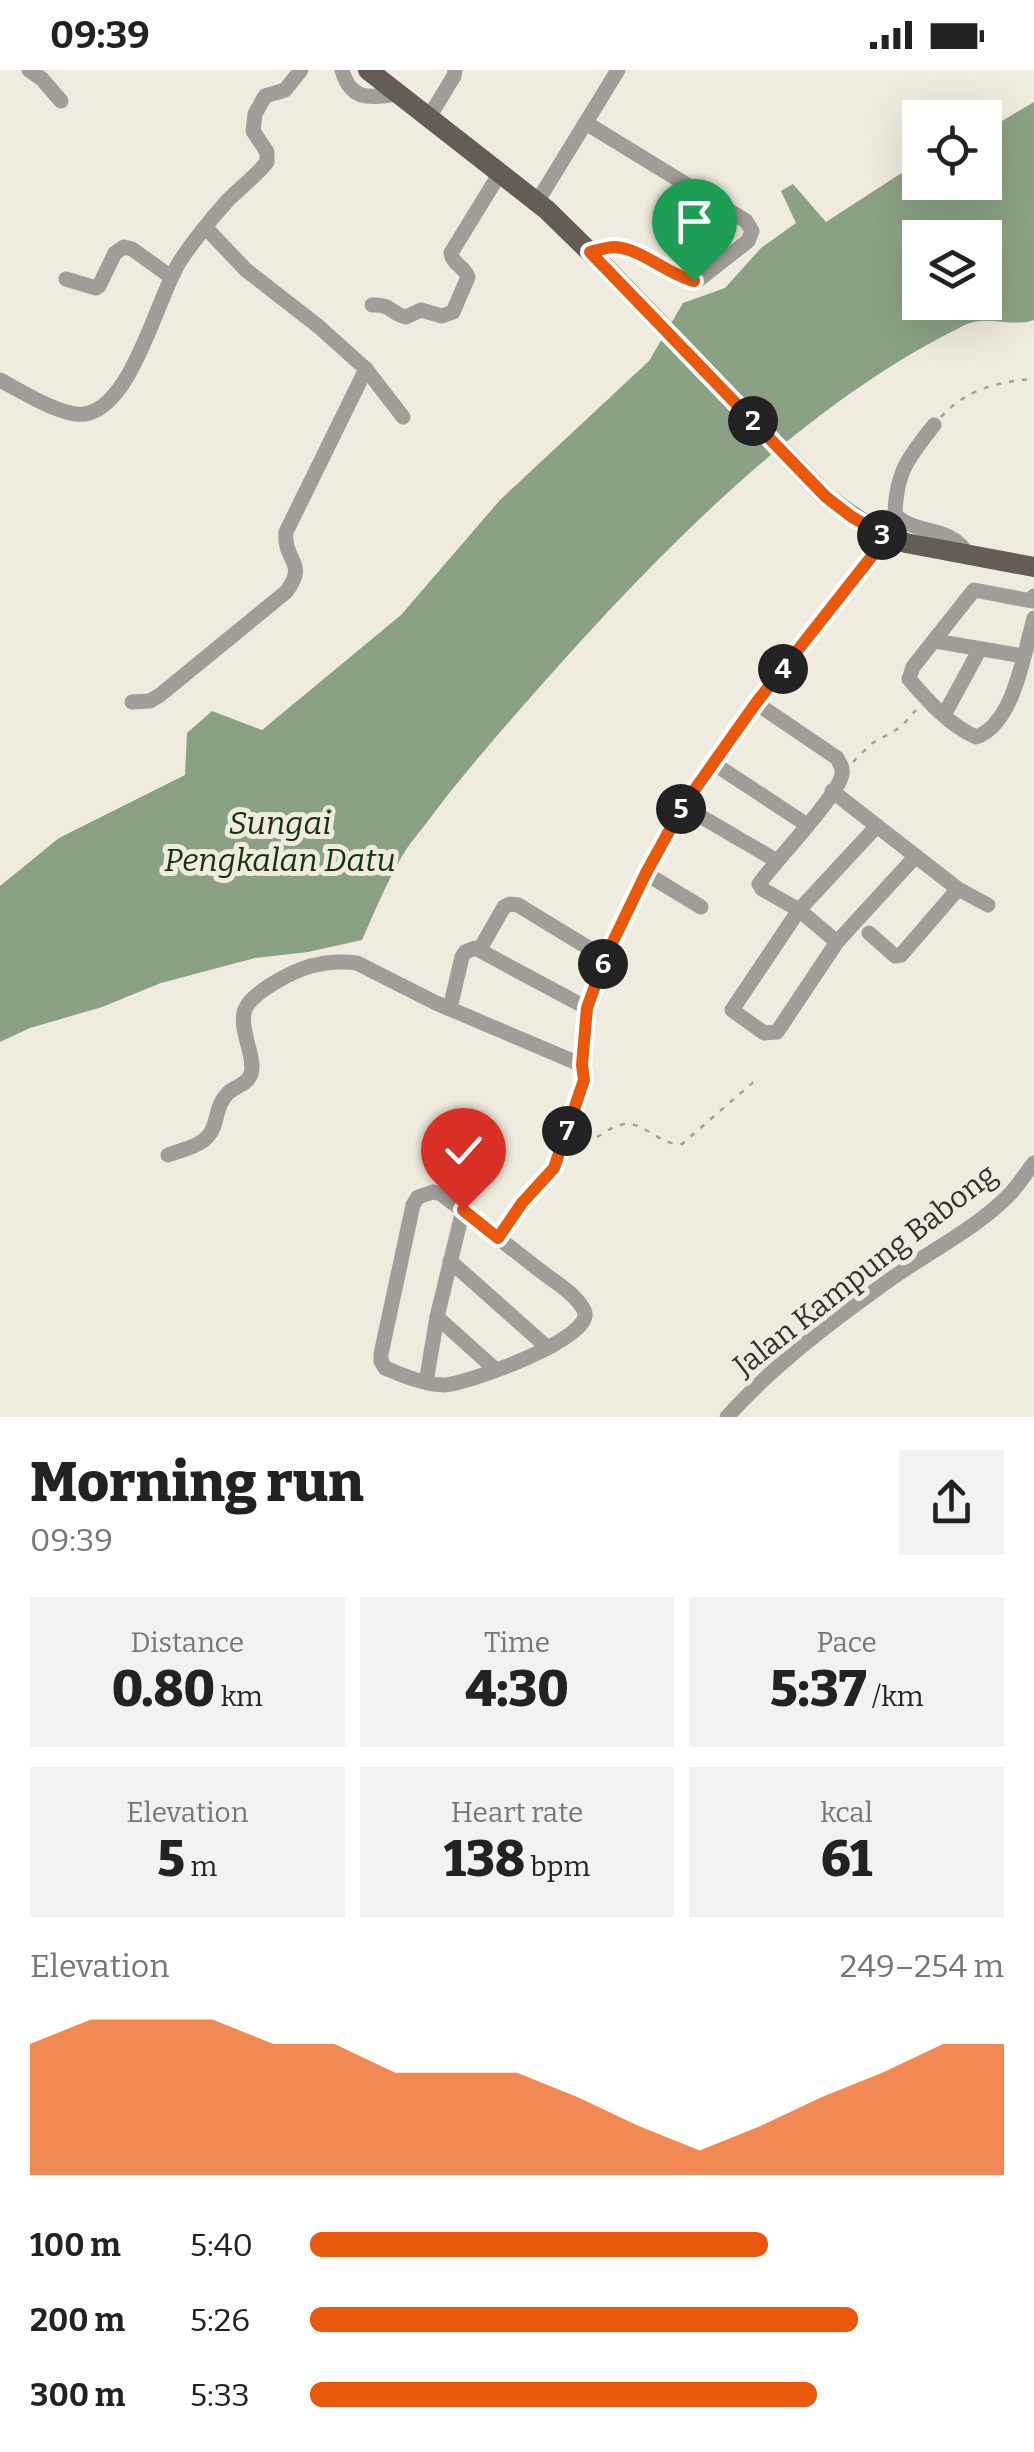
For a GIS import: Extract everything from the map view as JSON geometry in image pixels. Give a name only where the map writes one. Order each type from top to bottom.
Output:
[{"type":"main road","points":[[385,79],[536,202],[596,258],[826,497],[852,517],[906,544],[1034,567]]},
{"type":"street","points":[[28,70],[42,79],[60,101]]},
{"type":"street","points":[[0,380],[67,412],[88,414],[103,406],[116,392],[148,338],[182,258],[228,200],[267,162],[268,152],[253,131],[254,114],[265,96],[286,90],[300,70]]},
{"type":"street","points":[[342,70],[345,81],[360,96],[370,98],[385,79]]},
{"type":"street","points":[[428,117],[455,70]]},
{"type":"street","points":[[536,202],[618,70]]},
{"type":"street","points":[[586,123],[750,225],[751,236],[697,281],[678,277],[622,248],[611,246],[596,258]]},
{"type":"street","points":[[372,305],[387,305],[406,317],[421,310],[442,316],[455,310],[468,277],[451,253],[500,173]]},
{"type":"street","points":[[206,228],[246,270],[366,369],[403,417]]},
{"type":"street","points":[[66,278],[100,286],[115,252],[124,247],[171,277]]},
{"type":"street","points":[[132,702],[150,701],[160,695],[292,584],[296,564],[286,548],[286,532],[366,369]]},
{"type":"street","points":[[934,425],[900,474],[895,514],[951,537],[961,543],[969,556]]},
{"type":"street","points":[[498,1238],[556,1163],[584,1080],[587,1008],[605,958],[683,806],[756,703],[887,537]]},
{"type":"street","points":[[1033,602],[974,590],[913,667],[909,679],[966,733],[976,737],[984,734],[1006,709],[1034,618]]},
{"type":"street","points":[[935,641],[1023,656]]},
{"type":"street","points":[[944,715],[980,648]]},
{"type":"street","points":[[756,703],[837,758],[842,774],[832,791],[759,884],[838,942]]},
{"type":"street","points":[[713,764],[806,825]]},
{"type":"street","points":[[832,791],[958,889],[988,905]]},
{"type":"street","points":[[683,806],[777,861]]},
{"type":"street","points":[[876,826],[799,910],[732,1010],[764,1033],[777,1032],[838,942],[916,856]]},
{"type":"street","points":[[646,873],[701,907]]},
{"type":"street","points":[[869,933],[895,956],[901,955],[958,889]]},
{"type":"street","points":[[480,949],[504,908],[518,904],[605,958]]},
{"type":"street","points":[[450,1008],[462,957],[469,949],[480,949],[587,1008]]},
{"type":"street","points":[[168,1155],[202,1142],[213,1129],[216,1110],[228,1093],[246,1082],[252,1072],[243,1016],[246,1004],[264,990],[314,965],[357,964],[582,1065]]},
{"type":"street","name":"Jalan Kampung Babong","points":[[727,1417],[803,1346],[900,1273],[992,1211],[1034,1163]]},
{"type":"street","points":[[436,1192],[463,1210],[566,1291],[586,1316],[581,1325],[548,1348],[496,1370],[446,1384],[389,1370],[381,1361],[415,1199],[436,1192]]},
{"type":"street","points":[[426,1382],[463,1210]]},
{"type":"street","points":[[450,1261],[548,1348]]},
{"type":"street","points":[[437,1317],[496,1370]]},
{"type":"path","points":[[934,425],[945,412],[977,390],[1012,380],[1034,380]]},
{"type":"path","points":[[842,774],[871,744],[901,726],[926,698]]},
{"type":"path","points":[[597,1137],[618,1125],[633,1124],[667,1143],[682,1144],[758,1078]]},
{"type":"water","name":"Sungai Pengkalan Datu","points":[[1034,102],[1034,320],[967,324],[903,359],[841,400],[723,497],[614,605],[459,780],[404,853],[362,940],[255,958],[161,983],[0,1042],[0,886],[59,838],[185,775],[187,733],[212,711],[262,730],[401,615],[500,500],[649,361],[683,303],[725,288],[761,248],[796,223],[781,191],[793,184],[826,222],[900,174],[902,200],[1002,200],[1002,121]]},
{"type":"route","points":[[463,1210],[498,1238],[522,1203],[554,1168],[584,1080],[587,1008],[605,958],[646,873],[683,806],[756,703],[887,537],[826,497],[590,252],[611,246],[622,248],[678,277],[694,281]]}]
